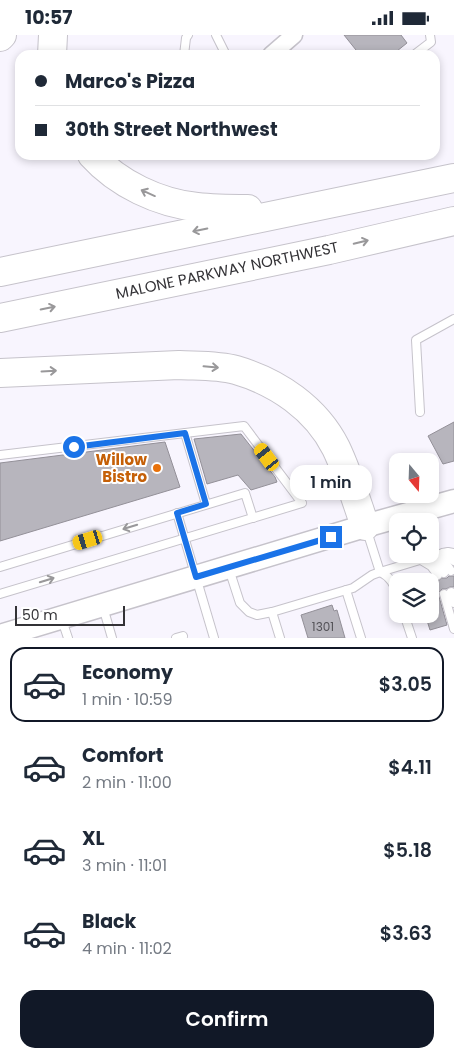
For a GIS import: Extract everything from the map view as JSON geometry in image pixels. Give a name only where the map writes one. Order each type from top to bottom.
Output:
[{"type":"highway","points":[[52,50],[53,35]]},
{"type":"highway","points":[[98,160],[113,174],[131,186],[169,202],[196,207],[226,209],[316,206]]},
{"type":"highway","points":[[0,271],[454,178]]},
{"type":"highway","name":"MALONE PARKWAY NORTHWEST","points":[[0,318],[319,252],[454,221]]},
{"type":"highway","points":[[0,373],[179,365],[235,370],[264,381],[284,391],[301,404],[316,419],[328,436],[336,448],[351,484],[365,527]]},
{"type":"main road","points":[[0,636],[65,628],[102,605],[365,527],[451,504]]},
{"type":"street","points":[[277,50],[294,35]]},
{"type":"lane","points":[[185,50],[188,35]]},
{"type":"lane","points":[[216,35],[224,50]]},
{"type":"lane","points":[[420,50],[431,41],[430,35]]},
{"type":"lane","points":[[420,412],[416,340],[454,319]]},
{"type":"lane","points":[[0,455],[244,426],[302,503],[0,594]]},
{"type":"lane","points":[[185,433],[206,504]]},
{"type":"lane","points":[[0,567],[245,493],[253,518]]},
{"type":"lane","points":[[177,513],[214,638]]},
{"type":"lane","points":[[365,527],[380,572],[389,578]]},
{"type":"lane","points":[[439,554],[454,553]]},
{"type":"lane","points":[[432,556],[445,562],[444,573],[431,566],[432,556]]},
{"type":"lane","points":[[439,558],[454,561]]},
{"type":"lane","points":[[229,567],[239,599],[246,610],[257,615],[353,588],[372,575],[409,563]]},
{"type":"lane","points":[[346,590],[361,638]]},
{"type":"lane","points":[[454,603],[447,593],[454,629]]},
{"type":"lane","points":[[102,605],[112,638]]},
{"type":"lane","points":[[272,612],[280,638]]},
{"type":"lane","points":[[407,623],[412,638]]},
{"type":"building","points":[[344,35],[401,35],[407,43],[398,50],[356,50]]},
{"type":"building","points":[[454,422],[454,461],[443,464],[439,453],[437,453],[428,436]]},
{"type":"building","points":[[241,434],[277,482],[251,490],[238,475],[207,484],[194,439]]},
{"type":"building","points":[[165,442],[180,487],[0,541],[0,463]]},
{"type":"building","points":[[454,576],[454,587],[442,589],[439,592],[439,580]]},
{"type":"building","points":[[439,597],[447,625],[430,630],[428,623],[439,623]]},
{"type":"building","points":[[332,605],[334,611],[337,610],[345,638],[308,638],[301,615]]},
{"type":"place","name":"Willow Bistro","points":[[157,468]]},
{"type":"route","points":[[74,447],[185,433],[206,504],[177,513],[196,577],[331,537]]}]
